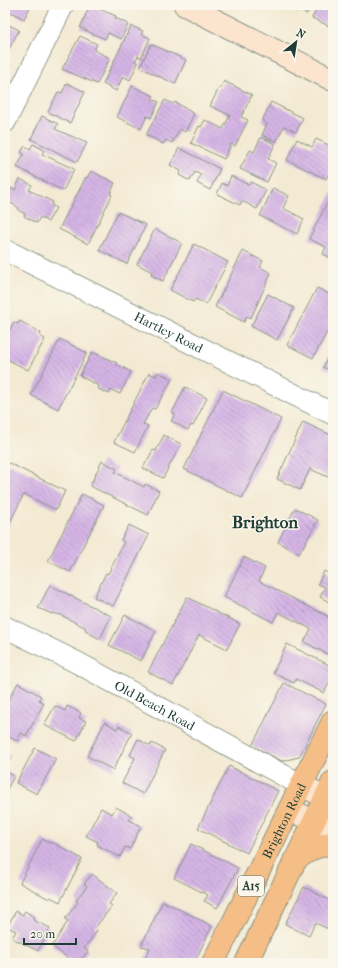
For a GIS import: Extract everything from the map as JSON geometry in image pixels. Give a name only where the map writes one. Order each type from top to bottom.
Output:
[{"type":"main road","name":"Brighton Road","points":[[213,963],[303,786],[333,721]]},
{"type":"main road","name":"Brighton Road","points":[[246,963],[314,821],[331,793]]},
{"type":"main road","points":[[294,861],[308,850],[322,844],[333,843]]},
{"type":"street","points":[[5,122],[63,5]]},
{"type":"street","points":[[185,5],[333,80]]},
{"type":"street","name":"Hartley Road","points":[[5,250],[333,414]]},
{"type":"street","name":"Old Beach Road","points":[[5,627],[78,663],[303,786]]},
{"type":"street","points":[[303,786],[331,793]]},
{"type":"street","points":[[291,810],[333,831]]},
{"type":"building","points":[[5,5],[31,5],[24,19],[5,9]]},
{"type":"building","points":[[90,5],[116,16],[115,18],[128,24],[121,39],[108,33],[105,39],[80,28]]},
{"type":"building","points":[[289,5],[311,5],[307,14],[288,8]]},
{"type":"building","points":[[319,5],[333,5],[333,28],[312,18]]},
{"type":"building","points":[[5,23],[19,30],[5,57]]},
{"type":"building","points":[[131,26],[143,31],[141,34],[150,38],[141,58],[138,56],[135,61],[138,63],[130,80],[123,76],[116,91],[103,84]]},
{"type":"building","points":[[80,36],[97,44],[94,50],[110,58],[97,84],[62,69]]},
{"type":"building","points":[[151,44],[186,60],[175,84],[140,67]]},
{"type":"building","points":[[224,81],[252,95],[241,117],[248,120],[235,146],[231,144],[224,159],[191,143],[199,126],[201,127],[205,120],[223,129],[230,115],[210,106]]},
{"type":"building","points":[[67,83],[85,92],[70,123],[48,112],[58,92],[62,93]]},
{"type":"building","points":[[132,86],[154,96],[152,99],[159,102],[151,118],[147,116],[141,129],[117,117]]},
{"type":"building","points":[[165,100],[173,104],[175,102],[194,114],[185,132],[180,129],[172,143],[166,140],[163,144],[146,135]]},
{"type":"building","points":[[271,102],[303,118],[296,132],[284,126],[276,142],[262,135],[267,124],[262,121]]},
{"type":"building","points":[[42,116],[58,124],[55,129],[87,143],[77,162],[31,139]]},
{"type":"building","points":[[261,137],[275,144],[268,159],[276,163],[267,182],[240,169],[250,150],[254,152]]},
{"type":"building","points":[[297,139],[312,147],[316,139],[333,147],[333,165],[326,179],[287,160]]},
{"type":"building","points":[[33,144],[44,150],[42,154],[74,169],[63,191],[17,167],[24,154],[21,152],[25,146],[30,149]]},
{"type":"building","points":[[179,148],[220,169],[210,190],[197,183],[201,175],[195,172],[190,181],[179,175],[181,171],[170,165]]},
{"type":"building","points":[[91,171],[115,183],[110,194],[112,195],[88,244],[59,229],[86,177],[87,178]]},
{"type":"building","points":[[231,176],[249,185],[251,182],[266,190],[257,209],[242,201],[240,205],[217,194],[222,183],[227,186]]},
{"type":"building","points":[[20,179],[32,185],[29,190],[53,202],[51,205],[56,208],[48,222],[40,217],[37,223],[24,216],[25,214],[18,210],[19,208],[6,200],[12,188],[15,190]]},
{"type":"building","points":[[273,188],[289,196],[283,208],[304,219],[297,234],[260,216]]},
{"type":"building","points":[[333,191],[333,259],[323,254],[326,247],[309,239]]},
{"type":"building","points":[[118,212],[146,225],[127,264],[99,250]]},
{"type":"building","points":[[155,229],[182,243],[163,281],[151,275],[152,272],[137,264]]},
{"type":"building","points":[[194,244],[228,262],[206,304],[195,299],[193,302],[170,290]]},
{"type":"building","points":[[243,251],[263,261],[260,267],[271,273],[251,318],[247,316],[244,322],[215,307]]},
{"type":"building","points":[[317,288],[333,296],[333,321],[313,358],[287,345]]},
{"type":"building","points":[[268,294],[294,308],[277,340],[251,326]]},
{"type":"building","points":[[20,321],[41,333],[40,336],[45,339],[28,370],[5,358],[5,338],[14,322],[18,324]]},
{"type":"building","points":[[60,339],[87,353],[58,409],[31,395]]},
{"type":"building","points":[[333,347],[333,372],[323,367]]},
{"type":"building","points":[[92,352],[117,363],[116,364],[131,372],[120,394],[111,390],[109,394],[98,389],[99,386],[80,376]]},
{"type":"building","points":[[158,372],[172,379],[155,409],[152,408],[143,424],[148,426],[135,452],[114,442],[149,373],[156,376]]},
{"type":"building","points":[[185,387],[207,398],[193,426],[191,425],[188,430],[171,421],[175,414],[172,413]]},
{"type":"building","points":[[223,390],[281,419],[242,498],[184,469]]},
{"type":"building","points":[[303,422],[333,436],[333,477],[329,475],[328,477],[310,469],[300,490],[277,479]]},
{"type":"building","points":[[164,435],[181,444],[163,478],[143,468],[153,450],[156,451]]},
{"type":"building","points":[[102,461],[117,469],[115,472],[144,487],[145,484],[159,491],[148,515],[90,486]]},
{"type":"building","points":[[9,463],[65,491],[56,510],[24,494],[5,532],[5,471]]},
{"type":"building","points":[[82,494],[104,505],[70,572],[48,561]]},
{"type":"building","points":[[295,508],[318,520],[299,554],[278,542]]},
{"type":"building","points":[[129,525],[149,535],[113,606],[94,597],[106,573],[108,574],[124,542],[121,540]]},
{"type":"building","points":[[244,557],[265,568],[259,581],[333,619],[333,657],[304,642],[311,629],[278,612],[273,622],[224,597]]},
{"type":"building","points":[[324,571],[333,576],[333,604],[320,597],[325,587],[318,584]]},
{"type":"building","points":[[50,585],[111,616],[100,639],[85,630],[86,628],[59,614],[52,614],[38,608]]},
{"type":"building","points":[[187,597],[240,624],[227,649],[199,635],[173,685],[148,672]]},
{"type":"building","points":[[125,615],[156,631],[141,661],[109,645]]},
{"type":"building","points":[[287,644],[333,667],[333,675],[324,693],[296,679],[294,683],[273,673]]},
{"type":"building","points":[[18,683],[41,696],[39,700],[44,703],[26,736],[21,733],[17,741],[5,735],[5,706]]},
{"type":"building","points":[[284,683],[326,704],[299,757],[282,761],[252,746]]},
{"type":"building","points":[[55,706],[65,711],[67,706],[81,713],[79,718],[86,721],[76,741],[44,725]]},
{"type":"building","points":[[105,722],[117,729],[119,726],[132,733],[113,770],[87,756]]},
{"type":"building","points":[[138,739],[150,746],[152,743],[165,750],[143,794],[122,783],[135,758],[130,755]]},
{"type":"building","points":[[35,748],[56,759],[37,794],[16,783]]},
{"type":"building","points":[[5,753],[10,756],[5,765]]},
{"type":"building","points":[[229,766],[278,791],[247,853],[198,828]]},
{"type":"building","points":[[5,771],[14,776],[5,793]]},
{"type":"building","points":[[116,807],[132,816],[129,820],[141,826],[130,849],[125,847],[120,857],[97,845],[98,842],[86,836],[101,808],[112,814]]},
{"type":"building","points":[[42,839],[52,844],[52,842],[82,859],[60,902],[50,897],[49,899],[20,883]]},
{"type":"building","points":[[191,844],[238,868],[217,908],[204,901],[208,895],[174,878]]},
{"type":"building","points":[[92,874],[117,893],[109,904],[112,906],[95,928],[97,931],[84,948],[88,951],[79,963],[74,963],[52,946],[68,921],[65,919],[78,902],[76,900],[87,886],[84,884]]},
{"type":"building","points":[[304,887],[333,902],[333,931],[315,923],[309,936],[285,924]]},
{"type":"building","points":[[163,901],[212,926],[194,963],[143,963],[150,948],[141,946]]},
{"type":"building","points":[[16,911],[23,915],[25,911],[34,917],[33,920],[50,928],[38,951],[12,938],[16,931],[7,927]]},
{"type":"district","name":"Brighton","points":[[265,522]]}]
